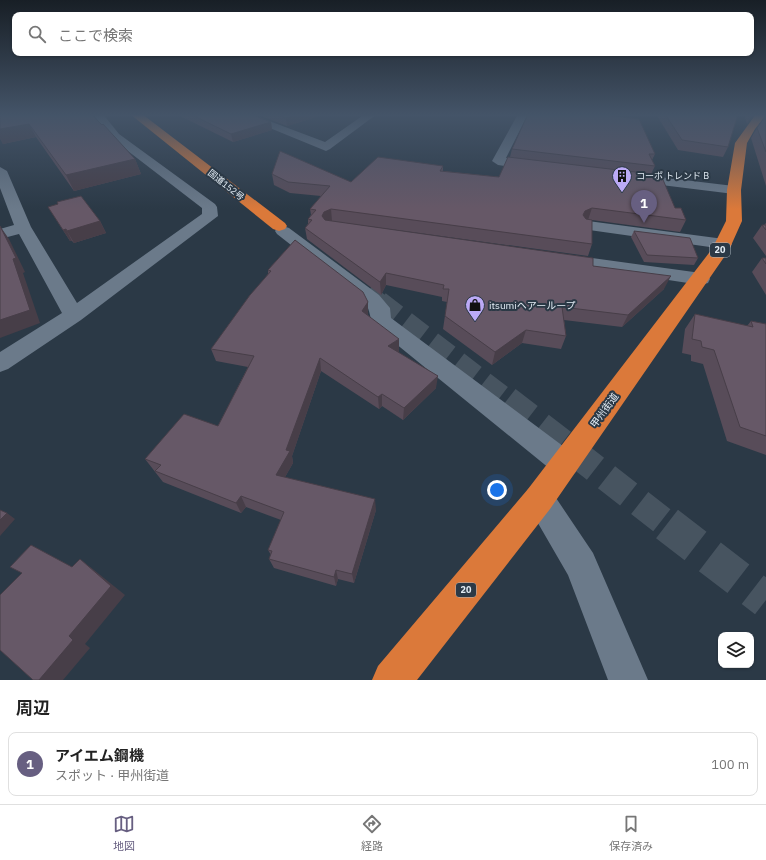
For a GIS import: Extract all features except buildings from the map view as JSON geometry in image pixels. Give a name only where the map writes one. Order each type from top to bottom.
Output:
[{"type":"highway","name":"国道152号","points":[[176,146],[281,228]]},
{"type":"highway","name":"甲州街道","points":[[392,680],[539,499],[683,301],[701,279],[724,244],[734,221],[734,190],[740,146]]},
{"type":"street","points":[[0,363],[74,315],[210,216],[210,207],[128,146]]},
{"type":"street","points":[[506,146],[498,162],[545,167]]},
{"type":"street","points":[[0,171],[23,227],[74,315]]},
{"type":"street","points":[[624,177],[734,190]]},
{"type":"street","points":[[588,226],[724,244]]},
{"type":"street","points":[[0,234],[23,227]]},
{"type":"street","points":[[281,228],[372,299],[380,308],[381,321],[565,464]]},
{"type":"street","points":[[550,257],[701,279]]},
{"type":"street","points":[[539,499],[581,565],[628,680]]},
{"type":"tunnel","points":[[367,293],[381,303]]},
{"type":"tunnel","points":[[379,302],[508,401]]},
{"type":"tunnel","points":[[507,400],[668,525]]},
{"type":"tunnel","points":[[667,524],[766,600]]},
{"type":"place","name":"コーポ トレンド B","points":[[622,193]]},
{"type":"place","name":"アイエム鋼機","points":[[644,223]]},
{"type":"place","name":"itsumiヘアーループ","points":[[475,322]]}]
